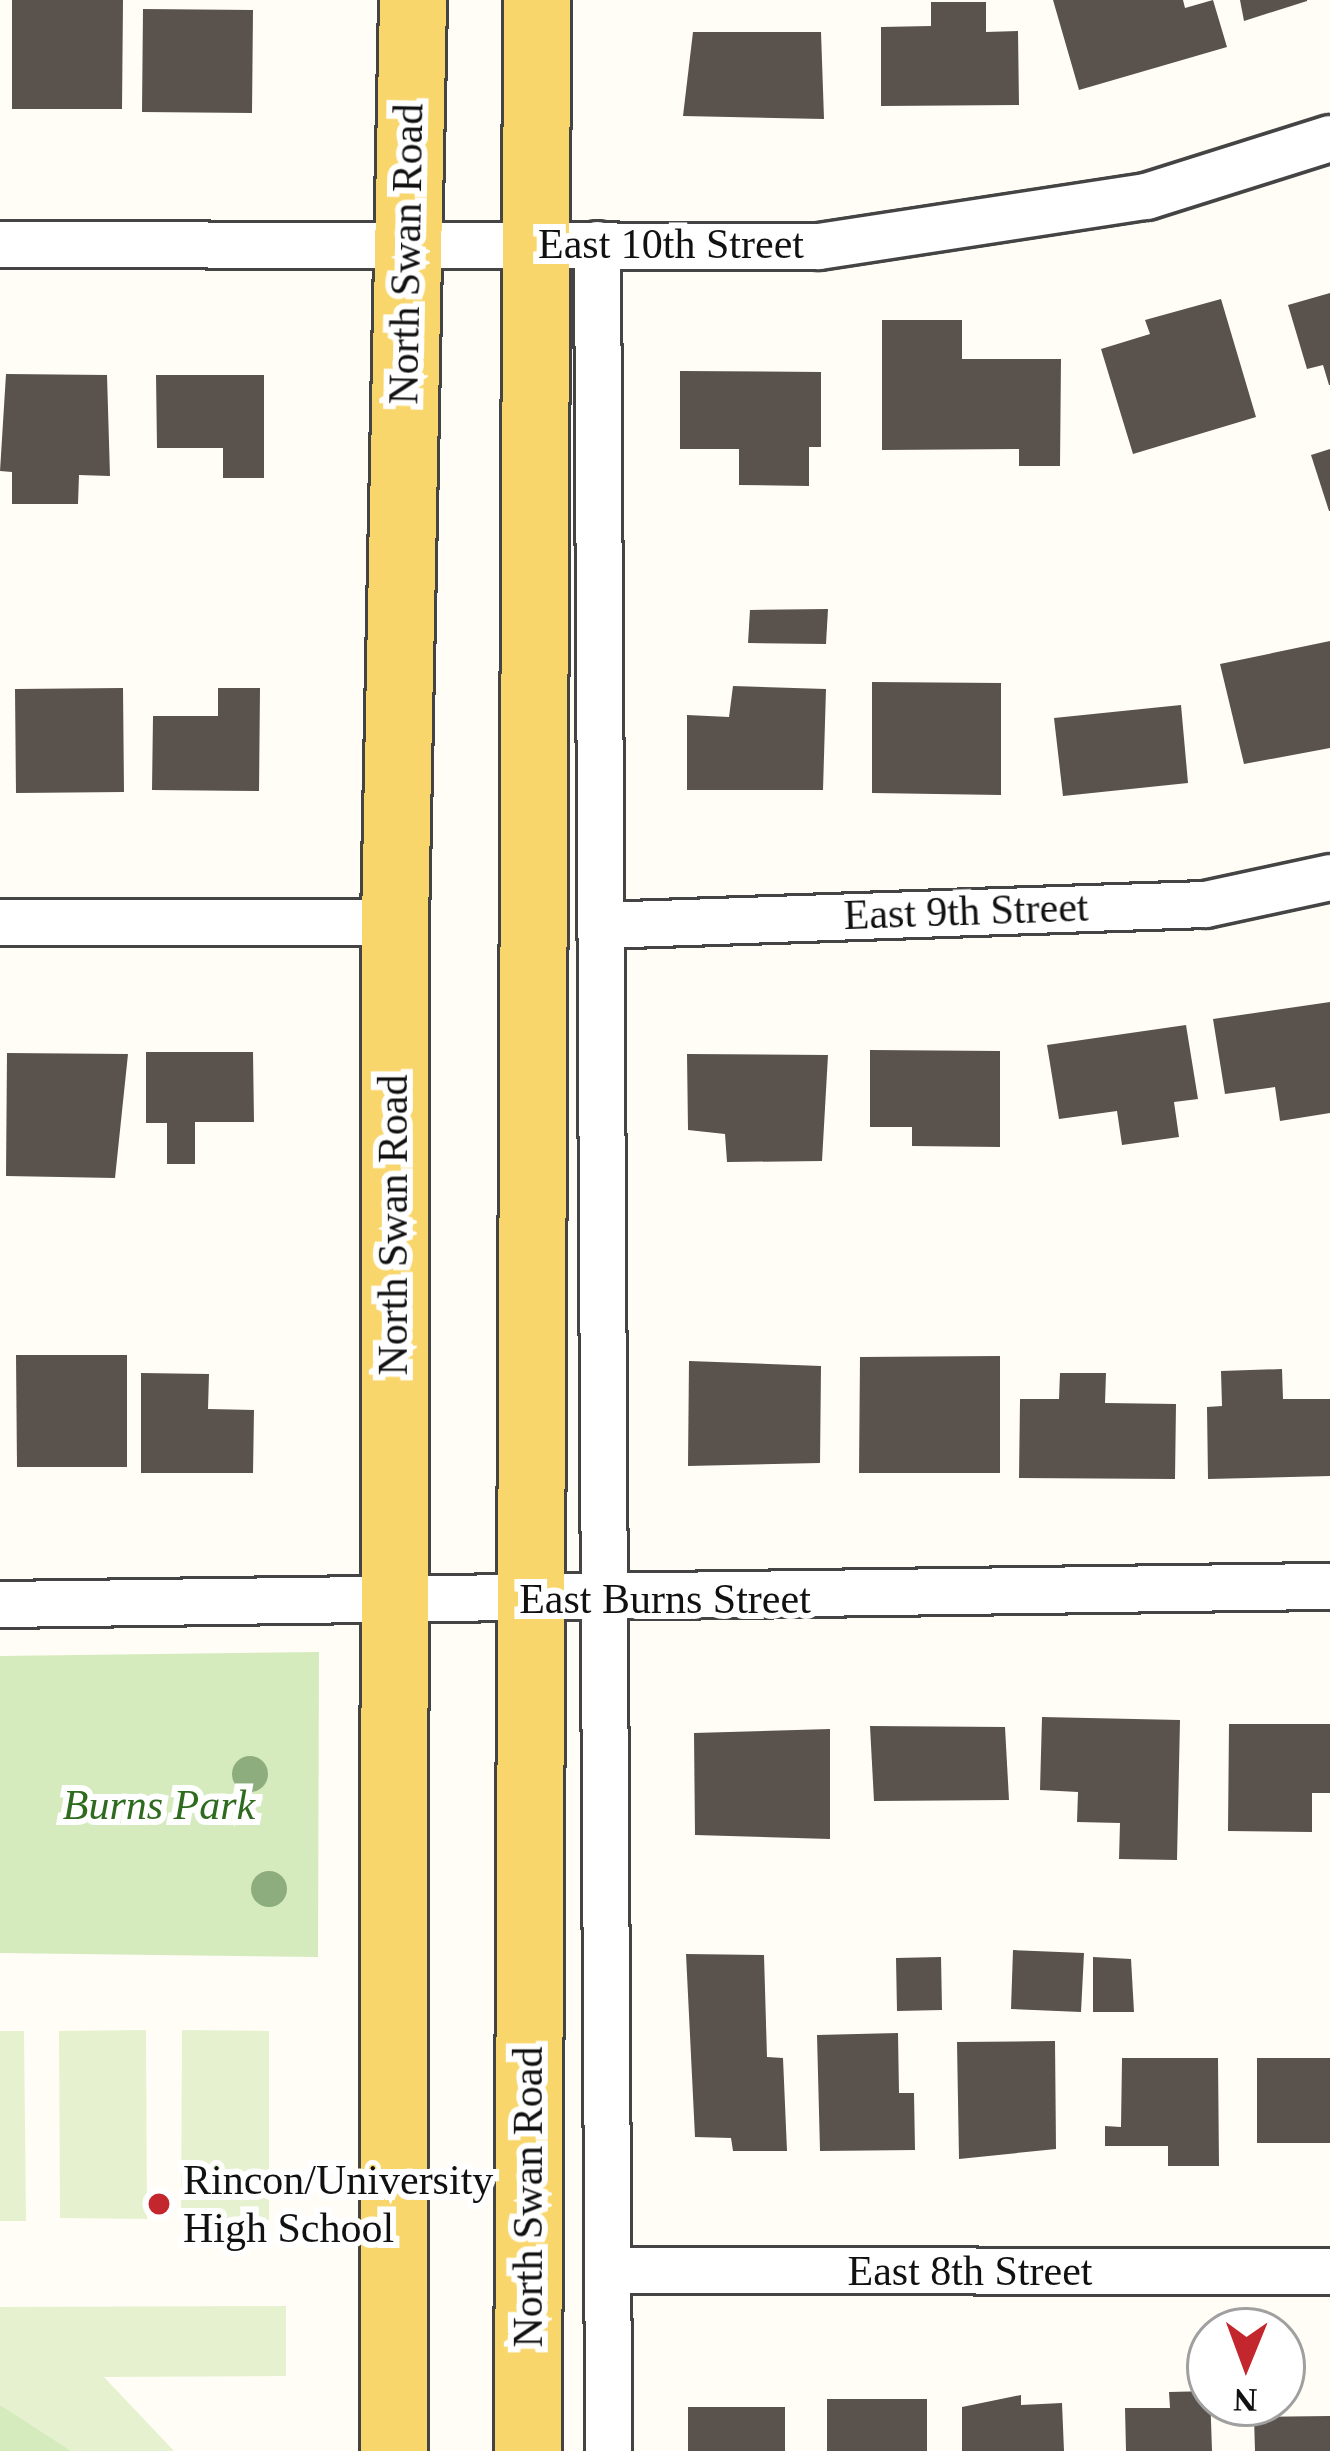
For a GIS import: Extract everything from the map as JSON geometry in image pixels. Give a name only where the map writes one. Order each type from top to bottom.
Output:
[{"type":"main road","name":"North Swan Road","points":[[394,2451],[395,922],[412,0]]},
{"type":"main road","name":"North Swan Road","points":[[528,2451],[529,1600],[567,244],[537,0]]},
{"type":"street","name":"East 10th Street","points":[[0,244],[818,246],[985,228],[1146,196],[1330,138]]},
{"type":"street","name":"North Swan Road","points":[[567,244],[600,926],[610,1601],[608,2451]]},
{"type":"street","name":"East 9th Street","points":[[600,926],[1205,904],[1330,878]]},
{"type":"street","points":[[0,922],[395,922]]},
{"type":"street","name":"East Burns Street","points":[[0,1604],[610,1601],[1330,1586]]},
{"type":"street","name":"East 8th Street","points":[[609,2270],[1330,2271]]},
{"type":"green space","name":"Burns Park","points":[[319,1652],[318,1957],[0,1953],[0,1656]]},
{"type":"green space","points":[[146,2030],[147,2219],[60,2218],[59,2031]]},
{"type":"green space","points":[[182,2030],[269,2031],[269,2220],[181,2221]]},
{"type":"green space","points":[[0,2031],[24,2031],[26,2221],[0,2221]]},
{"type":"green space","points":[[286,2306],[286,2376],[104,2377],[174,2451],[71,2451],[0,2405],[0,2307]]},
{"type":"green space","points":[[0,2405],[30,2420],[71,2451],[0,2451]]},
{"type":"building","points":[[12,0],[123,0],[122,109],[12,109]]},
{"type":"building","points":[[1053,0],[1183,0],[1185,8],[1213,0],[1227,47],[1079,90]]},
{"type":"building","points":[[1240,0],[1307,0],[1307,1],[1244,21]]},
{"type":"building","points":[[931,2],[986,2],[986,32],[1018,31],[1019,105],[881,106],[881,27],[931,26]]},
{"type":"building","points":[[143,9],[253,10],[252,113],[142,112]]},
{"type":"building","points":[[693,32],[821,32],[824,119],[683,116]]},
{"type":"building","points":[[1330,293],[1329,385],[1323,365],[1307,369],[1288,305]]},
{"type":"building","points":[[1221,299],[1256,417],[1133,454],[1101,349],[1150,334],[1145,320]]},
{"type":"building","points":[[882,320],[962,320],[962,359],[1061,359],[1060,466],[1019,466],[1019,449],[882,450]]},
{"type":"building","points":[[680,371],[821,372],[821,447],[809,447],[809,486],[739,485],[739,449],[680,449]]},
{"type":"building","points":[[6,374],[107,375],[110,476],[79,475],[78,504],[12,504],[12,472],[0,471]]},
{"type":"building","points":[[156,375],[264,375],[264,478],[223,478],[223,448],[157,448]]},
{"type":"building","points":[[1330,449],[1330,511],[1329,511],[1311,455]]},
{"type":"building","points":[[828,609],[826,644],[748,643],[750,610]]},
{"type":"building","points":[[1330,641],[1330,748],[1244,764],[1220,664]]},
{"type":"building","points":[[872,682],[1001,683],[1001,795],[872,793]]},
{"type":"building","points":[[733,686],[826,689],[823,790],[687,790],[687,715],[729,717]]},
{"type":"building","points":[[123,688],[124,792],[16,793],[15,689]]},
{"type":"building","points":[[218,688],[260,688],[259,791],[152,790],[153,716],[218,716]]},
{"type":"building","points":[[1181,705],[1188,783],[1063,796],[1054,718]]},
{"type":"building","points":[[1330,1002],[1330,1113],[1280,1121],[1275,1087],[1225,1094],[1213,1019]]},
{"type":"building","points":[[1186,1025],[1198,1099],[1174,1102],[1179,1137],[1122,1145],[1117,1111],[1059,1119],[1047,1045]]},
{"type":"building","points":[[870,1050],[1000,1051],[1000,1147],[912,1146],[912,1127],[870,1127]]},
{"type":"building","points":[[146,1052],[253,1052],[254,1122],[195,1122],[195,1164],[167,1164],[167,1123],[146,1123]]},
{"type":"building","points":[[7,1053],[128,1054],[115,1178],[6,1176]]},
{"type":"building","points":[[687,1054],[828,1055],[822,1161],[727,1162],[725,1134],[688,1130]]},
{"type":"building","points":[[16,1355],[127,1355],[127,1467],[17,1467]]},
{"type":"building","points":[[1000,1356],[1000,1473],[859,1473],[860,1357]]},
{"type":"building","points":[[689,1361],[821,1366],[820,1463],[688,1466]]},
{"type":"building","points":[[1282,1369],[1283,1399],[1330,1399],[1330,1476],[1208,1479],[1207,1407],[1222,1406],[1221,1371]]},
{"type":"building","points":[[141,1373],[209,1374],[208,1409],[254,1410],[253,1473],[141,1473]]},
{"type":"building","points":[[1060,1373],[1106,1373],[1105,1403],[1176,1404],[1175,1479],[1019,1478],[1020,1399],[1059,1399]]},
{"type":"building","points":[[1042,1717],[1180,1720],[1177,1860],[1119,1859],[1120,1823],[1077,1822],[1078,1792],[1040,1790]]},
{"type":"building","points":[[1229,1724],[1330,1724],[1330,1793],[1312,1793],[1312,1832],[1228,1831]]},
{"type":"building","points":[[870,1726],[1005,1727],[1009,1800],[874,1801]]},
{"type":"building","points":[[830,1729],[830,1839],[695,1835],[694,1733]]},
{"type":"building","points":[[1013,1950],[1084,1953],[1081,2012],[1011,2009]]},
{"type":"building","points":[[686,1954],[764,1955],[767,2057],[783,2058],[787,2151],[733,2151],[731,2138],[695,2137]]},
{"type":"building","points":[[941,1957],[942,2010],[897,2011],[896,1958]]},
{"type":"building","points":[[1093,1957],[1131,1959],[1134,2012],[1093,2012]]},
{"type":"building","points":[[898,2033],[899,2093],[914,2093],[915,2150],[820,2151],[817,2035]]},
{"type":"building","points":[[1055,2041],[1056,2149],[959,2159],[957,2042]]},
{"type":"building","points":[[1122,2058],[1218,2058],[1219,2166],[1168,2166],[1168,2146],[1105,2146],[1105,2126],[1121,2127]]},
{"type":"building","points":[[1257,2058],[1330,2058],[1330,2143],[1257,2143]]},
{"type":"building","points":[[1169,2392],[1186,2392],[1186,2427],[1211,2427],[1212,2451],[1126,2451],[1125,2408],[1170,2408]]},
{"type":"building","points":[[1021,2395],[1021,2405],[1062,2403],[1064,2451],[962,2451],[962,2407]]},
{"type":"building","points":[[827,2399],[927,2399],[927,2451],[827,2451]]},
{"type":"building","points":[[688,2407],[785,2407],[785,2451],[688,2451]]},
{"type":"building","points":[[1306,2416],[1330,2416],[1330,2451],[1255,2451],[1254,2427],[1306,2427]]},
{"type":"place","name":"Rincon/University High School","points":[[159,2204]]}]
